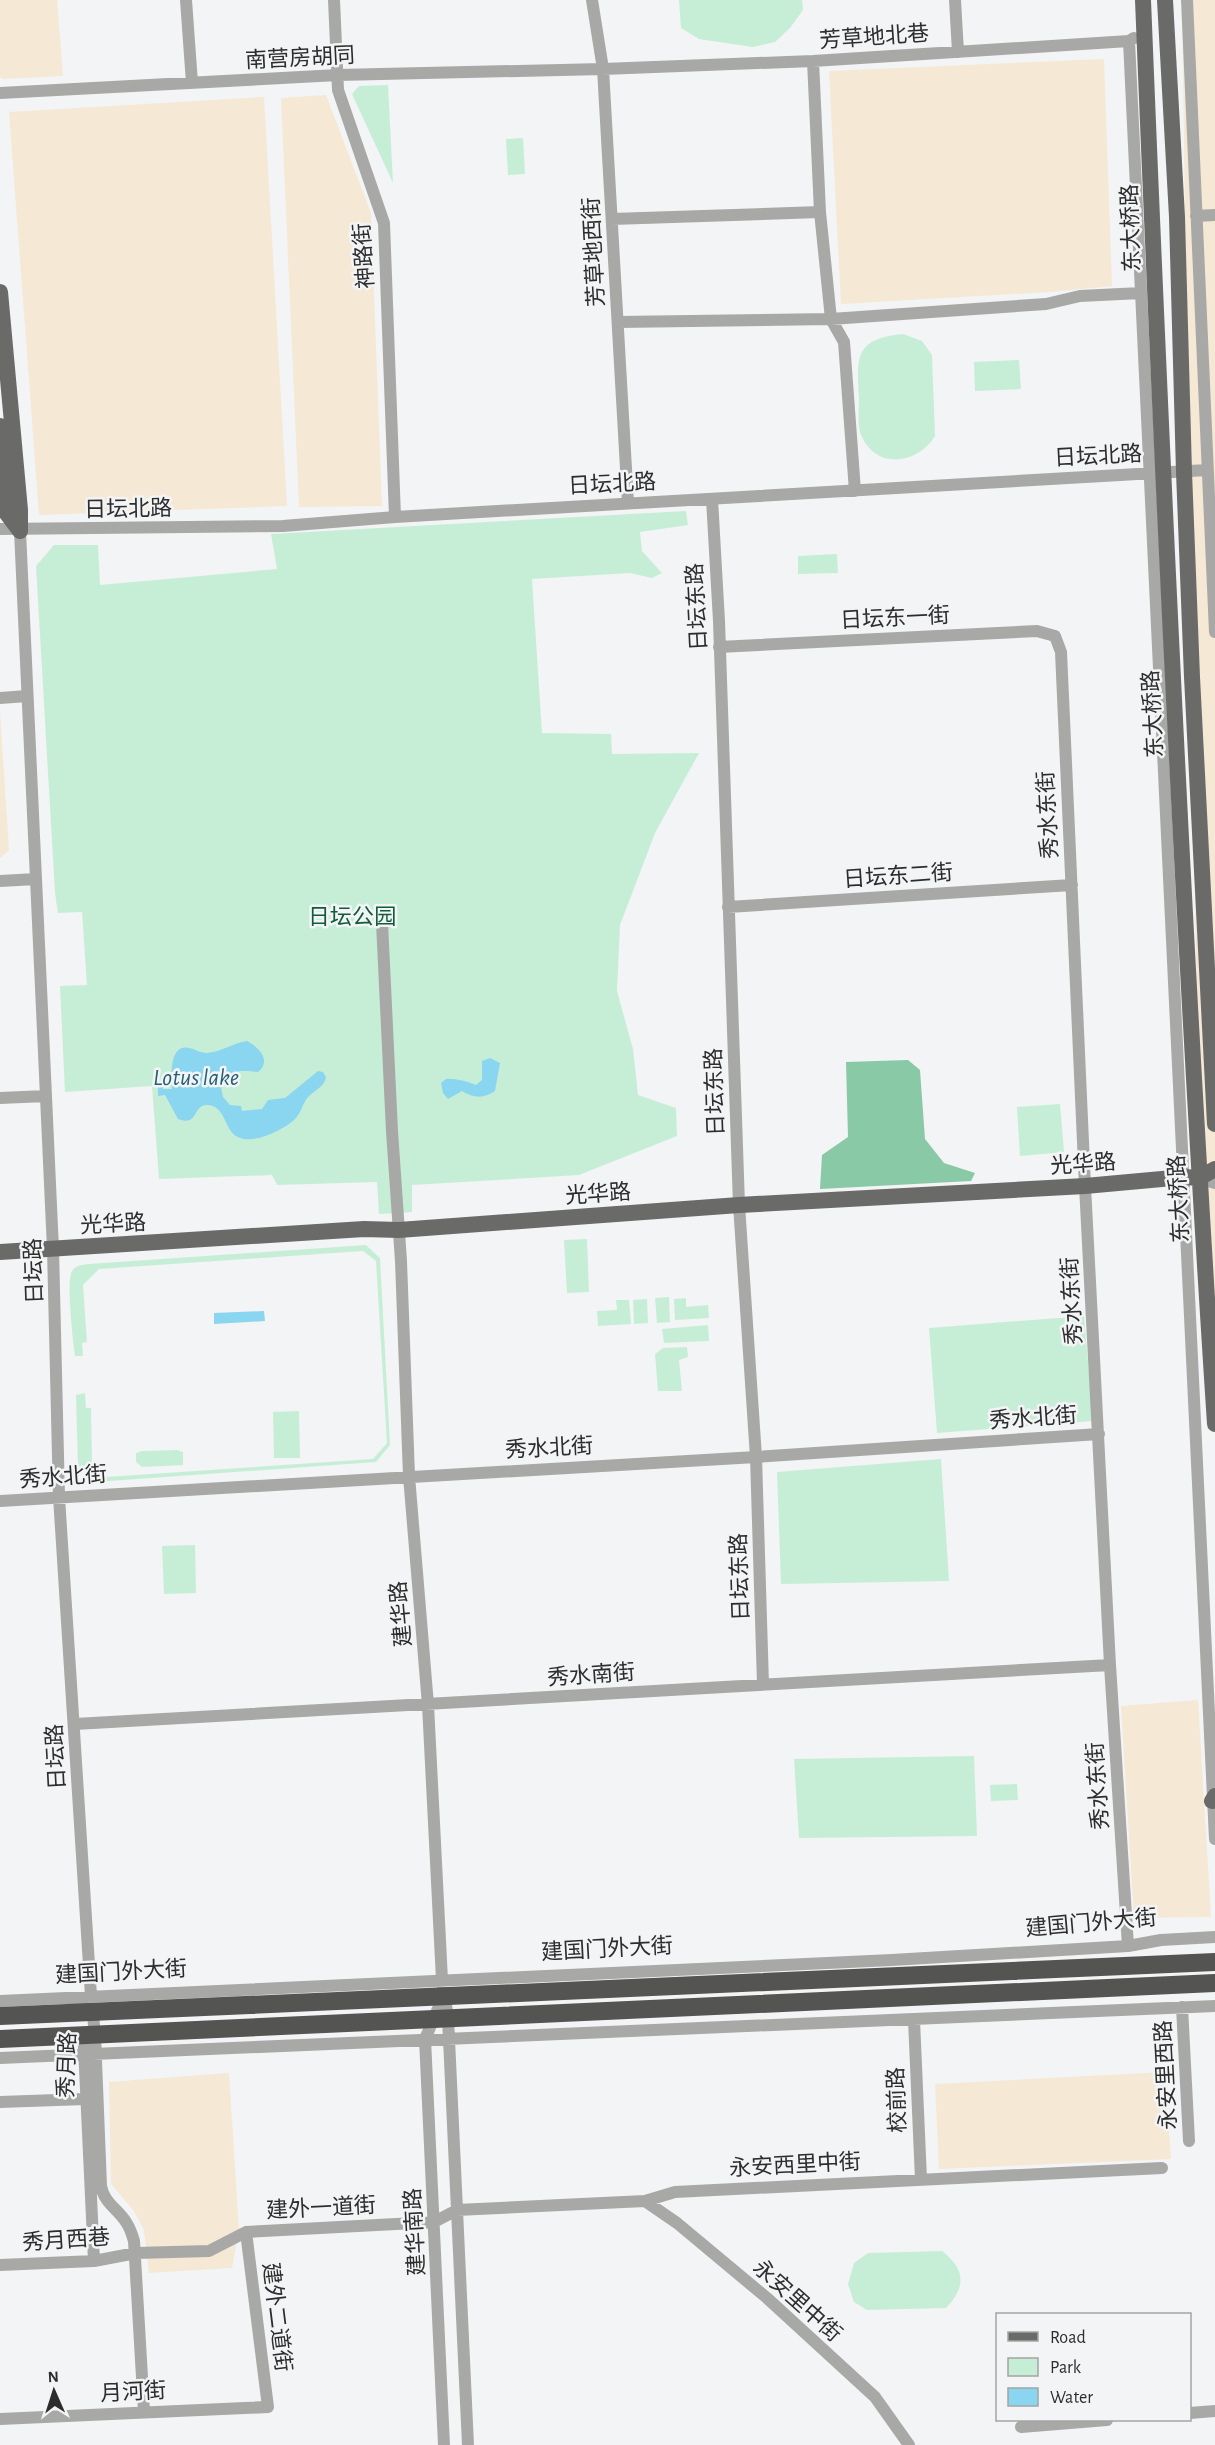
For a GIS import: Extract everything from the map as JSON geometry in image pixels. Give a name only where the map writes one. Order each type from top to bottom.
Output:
[{"type":"highway","name":"建国门外大街","points":[[0,2016],[91,2003],[443,1988],[837,1978],[1215,1962]]},
{"type":"highway","points":[[0,2039],[90,2045],[440,2018],[1215,1983]]},
{"type":"main road","name":"东大桥路","points":[[1143,0],[1155,474],[1215,1424]]},
{"type":"main road","name":"东大桥路","points":[[1165,0],[1177,217],[1184,472],[1215,1124]]},
{"type":"main road","points":[[0,292],[20,531]]},
{"type":"main road","points":[[0,426],[5,511],[20,531]]},
{"type":"main road","name":"光华路","points":[[0,1252],[364,1229],[399,1230],[739,1205],[1199,1180],[1215,1169]]},
{"type":"street","points":[[186,0],[192,83]]},
{"type":"street","name":"神路街","points":[[334,0],[338,90],[384,223],[395,517]]},
{"type":"street","name":"芳草地西街","points":[[592,0],[603,69],[628,503]]},
{"type":"street","points":[[955,0],[958,52]]},
{"type":"street","points":[[1187,0],[1215,632]]},
{"type":"street","points":[[1144,30],[1129,41],[1141,293],[1155,474]]},
{"type":"street","name":"芳草地北巷","points":[[603,69],[813,61],[1129,41]]},
{"type":"street","points":[[813,61],[820,212],[831,319],[844,342],[855,491]]},
{"type":"street","name":"南营房胡同","points":[[0,93],[338,75],[603,69]]},
{"type":"street","points":[[612,219],[820,212]]},
{"type":"street","points":[[1196,216],[1215,215]]},
{"type":"street","points":[[1179,315],[1199,287]]},
{"type":"street","points":[[618,322],[831,319],[1046,304],[1080,296],[1141,293]]},
{"type":"street","name":"日坛北路","points":[[0,529],[20,531],[283,526],[395,517],[1207,470]]},
{"type":"street","name":"日坛东路","points":[[712,499],[739,1205],[756,1456],[764,1684]]},
{"type":"street","name":"日坛路","points":[[20,531],[53,1249],[59,1497],[91,2003]]},
{"type":"street","name":"日坛东一街","points":[[719,647],[1037,631],[1055,636],[1060,652]]},
{"type":"street","name":"秀水东街","points":[[1060,652],[1110,1665],[1128,1946]]},
{"type":"street","points":[[0,698],[27,696]]},
{"type":"street","points":[[0,881],[36,879]]},
{"type":"street","name":"日坛东二街","points":[[728,907],[1072,885]]},
{"type":"street","name":"建华路","points":[[382,923],[399,1230],[409,1476],[428,1705],[443,1988]]},
{"type":"street","points":[[0,1098],[46,1096]]},
{"type":"street","points":[[1199,1180],[1215,1839]]},
{"type":"street","name":"秀水北街","points":[[0,1501],[1099,1434]]},
{"type":"street","name":"秀水南街","points":[[75,1724],[1110,1665]]},
{"type":"street","name":"建国门外大街","points":[[443,1988],[1128,1946],[1161,1940],[1215,1937]]},
{"type":"street","points":[[837,1978],[892,1960]]},
{"type":"street","points":[[440,2018],[443,1988]]},
{"type":"street","name":"建国门外大街","points":[[0,2001],[91,2003]]},
{"type":"street","name":"秀月路","points":[[91,2003],[85,2098],[94,2260]]},
{"type":"street","points":[[0,2058],[90,2045],[425,2039],[1215,2006]]},
{"type":"street","name":"永安里西路","points":[[1182,2007],[1189,2141]]},
{"type":"street","name":"建华南路","points":[[440,2018],[447,2038],[458,2210],[468,2445]]},
{"type":"street","name":"建华南路","points":[[440,2018],[425,2039],[444,2445]]},
{"type":"street","name":"校前路","points":[[914,2020],[921,2179]]},
{"type":"street","name":"秀月路","points":[[90,2045],[101,2186],[107,2201],[128,2224],[136,2253]]},
{"type":"street","points":[[0,2102],[85,2098]]},
{"type":"street","name":"永安西里中街","points":[[434,2222],[458,2210],[645,2200],[675,2192],[1162,2168]]},
{"type":"street","name":"永安里中街","points":[[645,2200],[677,2223],[767,2298],[875,2397],[909,2445]]},
{"type":"street","name":"建外一道街","points":[[246,2232],[434,2222]]},
{"type":"street","name":"秀月西巷","points":[[0,2265],[94,2260],[136,2253],[209,2251],[246,2232]]},
{"type":"street","name":"建外二道街","points":[[246,2232],[268,2407]]},
{"type":"street","points":[[136,2253],[144,2412]]},
{"type":"street","name":"月河街","points":[[0,2419],[268,2407]]},
{"type":"street","points":[[1191,2413],[1215,2411]]},
{"type":"street","points":[[1021,2427],[1095,2421]]},
{"type":"shaded area","points":[[0,0],[57,0],[63,76],[2,79],[0,77]]},
{"type":"shaded area","points":[[1182,0],[1215,0],[1215,1402],[1199,1178]]},
{"type":"shaded area","points":[[1104,59],[1112,286],[1050,292],[841,304],[829,71]]},
{"type":"shaded area","points":[[326,95],[371,213],[382,506],[299,507],[281,98]]},
{"type":"shaded area","points":[[264,97],[287,506],[39,515],[9,112]]},
{"type":"shaded area","points":[[0,712],[9,850],[0,858]]},
{"type":"shaded area","points":[[1198,1700],[1211,1917],[1134,1918],[1121,1706]]},
{"type":"shaded area","points":[[1165,2072],[1171,2159],[939,2169],[935,2084]]},
{"type":"shaded area","points":[[229,2073],[239,2229],[232,2268],[149,2273],[144,2230],[134,2211],[111,2184],[109,2082]]},
{"type":"green space","points":[[679,0],[802,0],[803,10],[790,28],[775,42],[753,47],[699,39],[681,28]]},
{"type":"green space","points":[[388,85],[393,183],[352,94],[359,86]]},
{"type":"green space","points":[[523,138],[525,174],[508,175],[506,139]]},
{"type":"green space","points":[[903,334],[922,341],[932,355],[935,436],[919,453],[898,459],[887,459],[877,455],[869,448],[860,433],[859,362],[861,353],[867,346],[887,337]]},
{"type":"green space","points":[[1019,360],[1021,389],[975,391],[974,362]]},
{"type":"green space","name":"日坛公园","points":[[686,511],[688,525],[640,532],[642,551],[662,573],[652,578],[630,573],[532,579],[542,733],[611,734],[612,754],[699,753],[655,833],[620,925],[617,991],[633,1049],[638,1095],[676,1108],[677,1136],[579,1175],[412,1185],[412,1212],[379,1214],[377,1182],[277,1185],[272,1175],[159,1179],[152,1086],[65,1092],[60,986],[87,985],[82,912],[58,913],[55,893],[36,566],[54,545],[98,545],[100,585],[277,569],[271,534]]},
{"type":"green space","points":[[837,554],[838,573],[798,574],[798,556]]},
{"type":"green space","points":[[908,1060],[920,1070],[925,1139],[944,1163],[975,1173],[971,1181],[820,1189],[822,1155],[848,1137],[846,1062]]},
{"type":"green space","points":[[1060,1104],[1064,1152],[1020,1156],[1017,1107]]},
{"type":"green space","points":[[587,1239],[589,1292],[567,1293],[564,1240]]},
{"type":"green space","points":[[366,1245],[380,1258],[390,1445],[376,1462],[95,1482],[78,1466],[76,1395],[85,1393],[86,1408],[91,1408],[92,1465],[106,1477],[373,1459],[387,1443],[376,1261],[363,1251],[99,1269],[83,1285],[87,1342],[82,1343],[83,1356],[75,1356],[70,1298],[72,1271],[82,1265]]},
{"type":"green space","points":[[669,1297],[670,1322],[657,1323],[655,1298]]},
{"type":"green space","points":[[686,1298],[686,1307],[708,1305],[709,1318],[675,1320],[674,1299]]},
{"type":"green space","points":[[647,1299],[648,1323],[634,1324],[633,1300]]},
{"type":"green space","points":[[616,1300],[629,1300],[631,1324],[598,1326],[597,1311],[617,1310]]},
{"type":"green space","points":[[1084,1316],[1093,1421],[937,1433],[929,1328]]},
{"type":"green space","points":[[708,1325],[709,1341],[664,1343],[662,1329]]},
{"type":"green space","points":[[687,1347],[688,1357],[679,1360],[682,1391],[658,1391],[655,1354],[663,1348]]},
{"type":"green space","points":[[299,1411],[300,1458],[274,1458],[273,1412]]},
{"type":"green space","points":[[177,1450],[183,1452],[183,1465],[142,1467],[136,1462],[136,1453],[142,1451]]},
{"type":"green space","points":[[941,1459],[949,1581],[781,1584],[777,1472]]},
{"type":"green space","points":[[195,1545],[196,1593],[164,1594],[162,1546]]},
{"type":"green space","points":[[974,1756],[977,1836],[799,1838],[794,1759]]},
{"type":"green space","points":[[1017,1784],[1018,1800],[991,1801],[990,1785]]},
{"type":"green space","points":[[942,2251],[955,2264],[960,2278],[957,2292],[946,2308],[867,2310],[854,2302],[848,2284],[854,2263],[868,2253]]},
{"type":"water","name":"Lotus lake","points":[[247,1041],[262,1055],[264,1063],[262,1068],[258,1072],[233,1073],[220,1082],[223,1097],[230,1105],[241,1106],[242,1111],[262,1109],[268,1100],[285,1098],[318,1071],[323,1072],[326,1077],[322,1085],[306,1100],[296,1118],[283,1128],[259,1138],[244,1139],[233,1134],[218,1109],[213,1106],[202,1106],[192,1118],[185,1121],[178,1119],[165,1095],[158,1096],[158,1086],[163,1086],[163,1089],[172,1089],[173,1062],[182,1048],[207,1053]]},
{"type":"water","points":[[490,1058],[500,1063],[495,1091],[478,1097],[462,1091],[448,1099],[443,1093],[441,1083],[449,1079],[476,1085],[482,1080],[482,1061]]},
{"type":"water","points":[[264,1311],[265,1321],[214,1324],[214,1313]]}]
